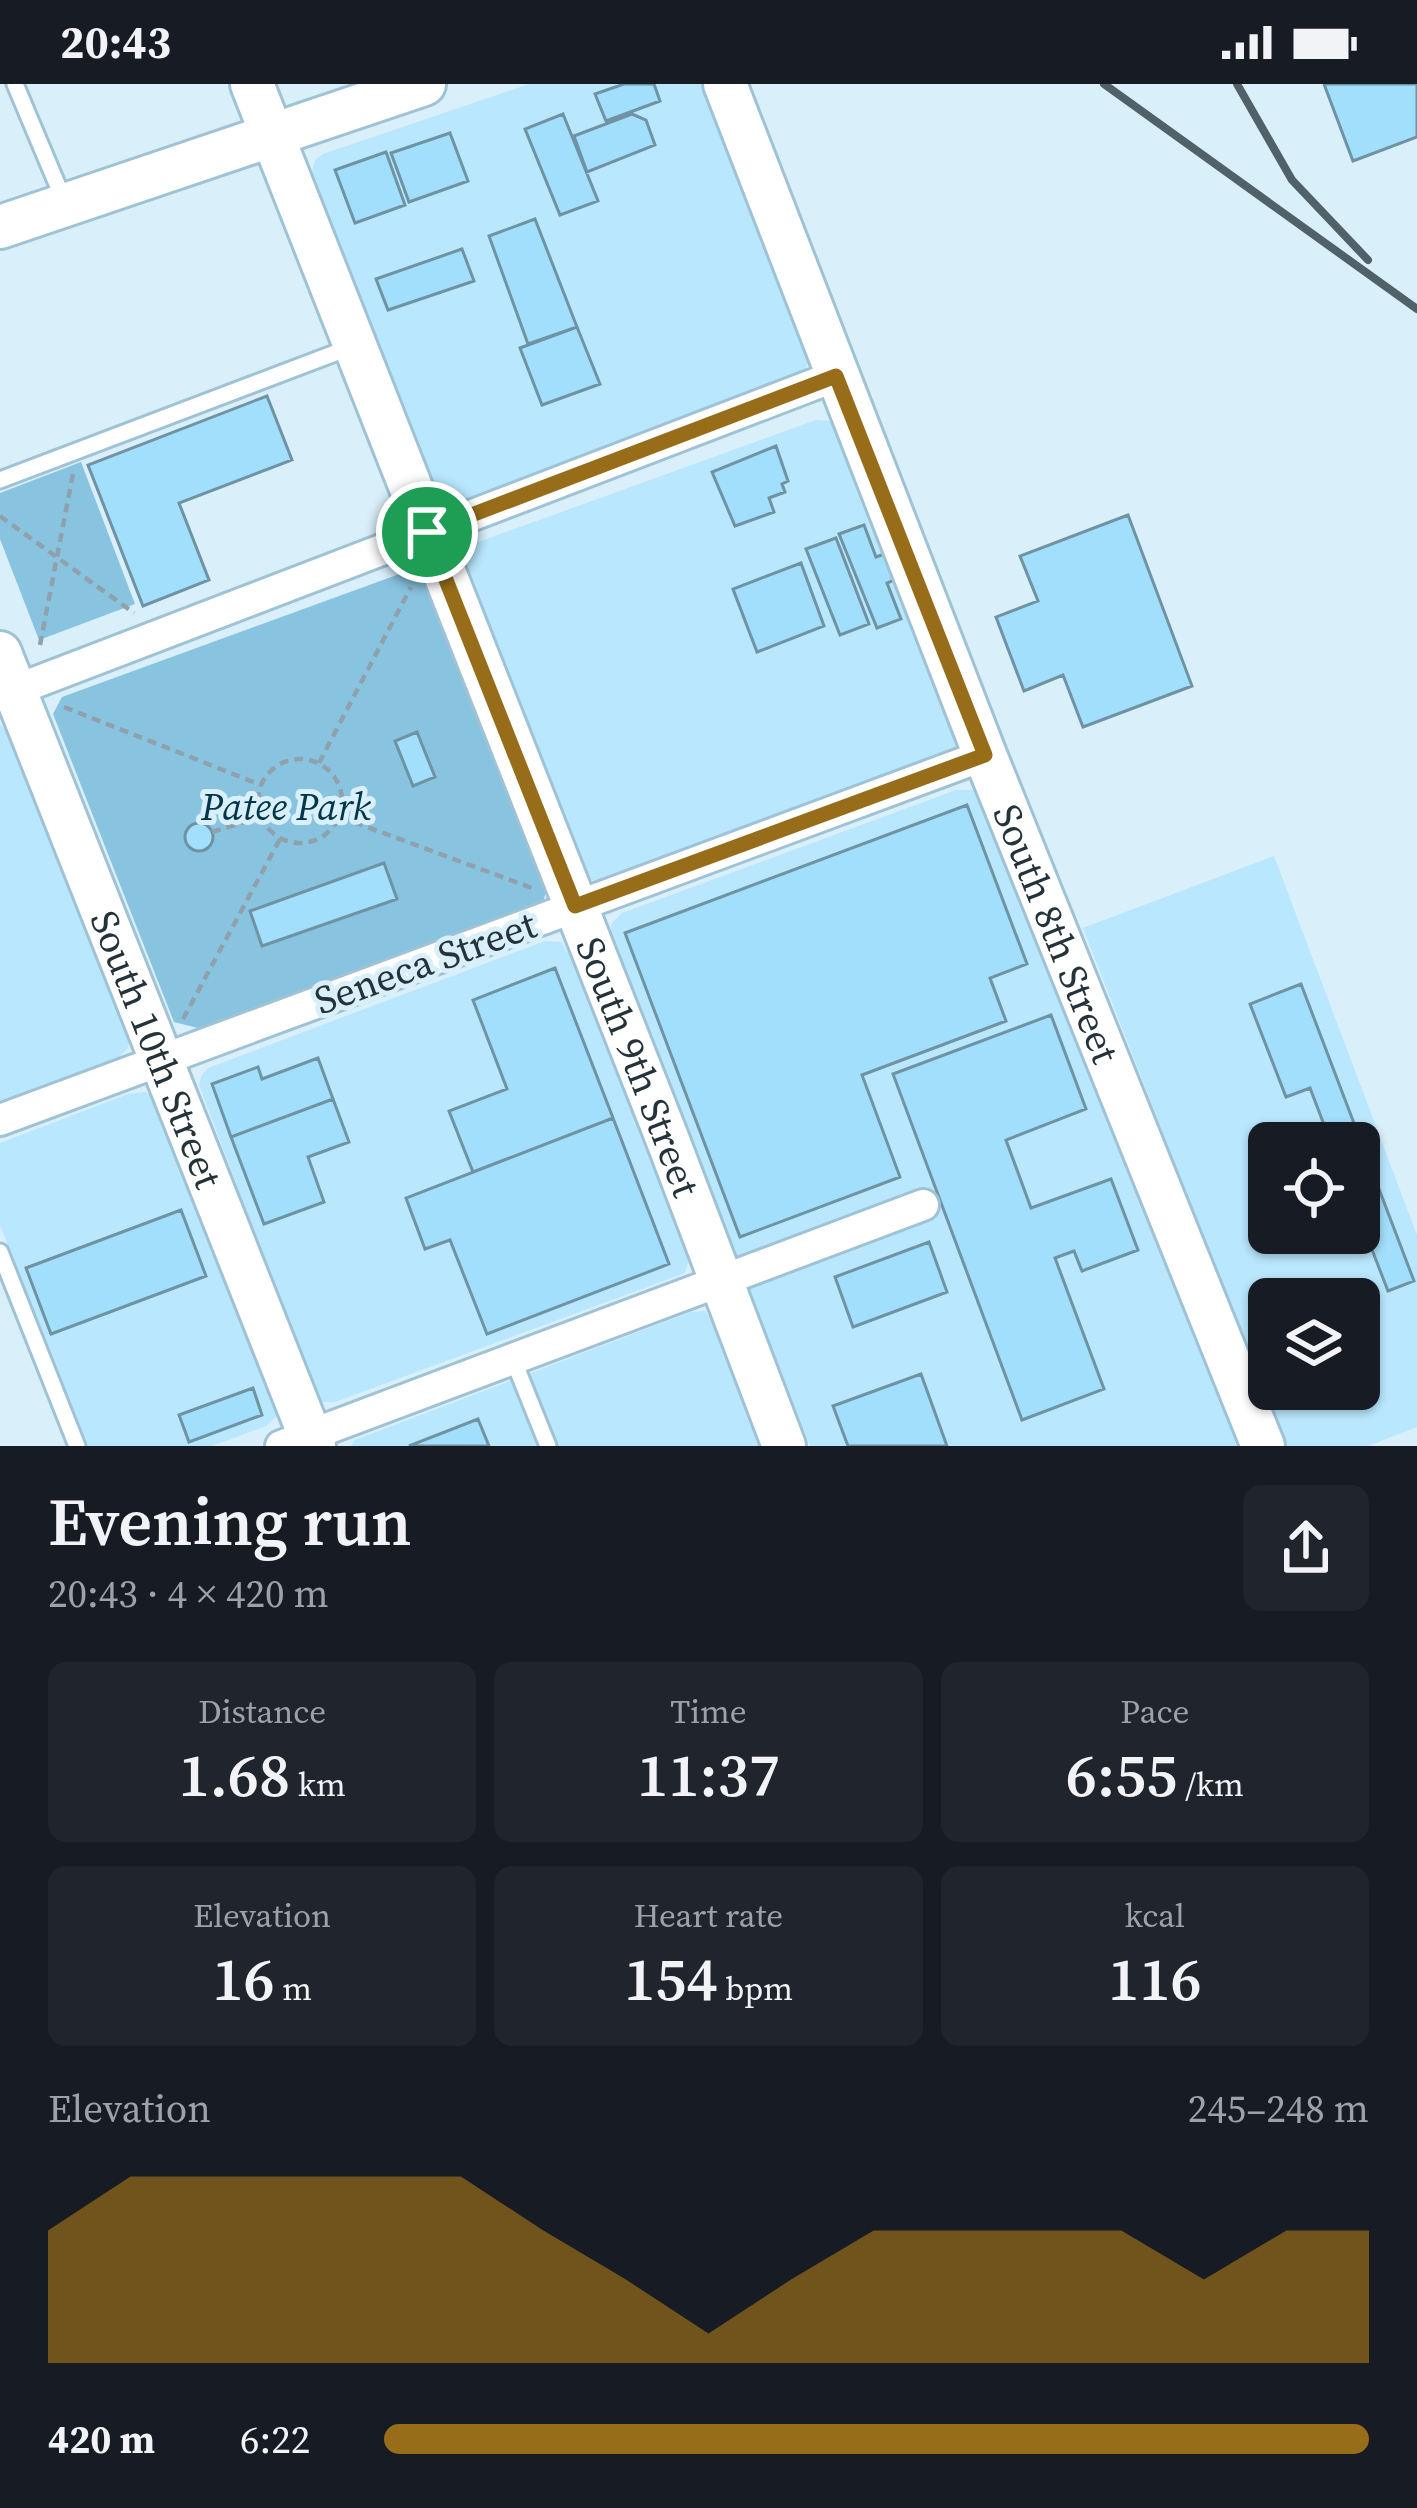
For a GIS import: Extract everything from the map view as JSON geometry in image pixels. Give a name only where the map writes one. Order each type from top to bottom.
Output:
[{"type":"main road","name":"South 9th Street","points":[[253,84],[427,532],[556,898],[722,1281],[784,1446]]},
{"type":"main road","points":[[0,227],[424,84]]},
{"type":"main road","name":"South 8th Street","points":[[725,84],[985,755],[1263,1446]]},
{"type":"main road","name":"South 10th Street","points":[[14,671],[302,1443]]},
{"type":"street","points":[[14,671],[427,532],[836,376]]},
{"type":"street","name":"Seneca Street","points":[[0,1120],[160,1061],[556,898],[985,755]]},
{"type":"street","points":[[302,1443],[923,1204]]},
{"type":"lane","points":[[16,84],[66,204]]},
{"type":"lane","points":[[0,481],[354,346]]},
{"type":"lane","points":[[0,1252],[77,1446]]},
{"type":"lane","points":[[513,1358],[548,1446]]},
{"type":"path","points":[[14,671],[58,557],[77,451]]},
{"type":"path","points":[[0,516],[134,613]]},
{"type":"path","points":[[319,763],[414,582]]},
{"type":"path","points":[[64,707],[261,785]]},
{"type":"path","points":[[292,760],[319,763],[340,786],[340,817],[332,829],[308,843],[280,839],[260,817],[261,785],[268,773],[292,760]]},
{"type":"path","points":[[212,832],[260,817]]},
{"type":"path","points":[[340,817],[556,898]]},
{"type":"path","points":[[183,1020],[280,839]]},
{"type":"shaded area","points":[[529,84],[700,84],[808,363],[803,374],[453,508],[440,504],[435,493],[312,172],[315,160],[323,154]]},
{"type":"shaded area","points":[[816,420],[831,421],[840,430],[957,736],[957,751],[603,882],[591,880],[465,563],[466,551],[473,544]]},
{"type":"shaded area","points":[[0,725],[14,738],[130,1037],[119,1057],[0,1101]]},
{"type":"shaded area","points":[[956,790],[976,790],[988,807],[1240,1446],[810,1446],[610,935],[612,923],[622,913]]},
{"type":"shaded area","points":[[1274,856],[1374,1122],[1248,1122],[1248,1254],[1380,1254],[1380,1137],[1417,1235],[1417,1427],[1368,1446],[1285,1446],[1271,1410],[1380,1410],[1380,1278],[1248,1278],[1248,1351],[1083,928]]},
{"type":"shaded area","points":[[545,941],[561,942],[570,956],[689,1259],[685,1273],[335,1402],[323,1402],[316,1395],[199,1085],[202,1075],[208,1068]]},
{"type":"shaded area","points":[[145,1092],[157,1099],[276,1404],[276,1417],[266,1426],[212,1446],[88,1446],[0,1225],[0,1143],[128,1094]]},
{"type":"shaded area","points":[[705,1311],[714,1322],[764,1446],[351,1446],[355,1440],[691,1312]]},
{"type":"green space","points":[[81,462],[135,604],[39,640],[0,539],[0,493]]},
{"type":"green space","name":"Patee Park","points":[[405,572],[425,581],[546,891],[543,903],[198,1028],[174,1022],[53,714],[62,697]]},
{"type":"building","points":[[624,84],[654,84],[660,101],[606,121],[595,94]]},
{"type":"building","points":[[1324,84],[1417,84],[1417,137],[1353,161]]},
{"type":"building","points":[[563,114],[598,201],[560,215],[525,129]]},
{"type":"building","points":[[632,114],[646,120],[655,145],[587,172],[574,136]]},
{"type":"building","points":[[450,133],[468,181],[409,202],[391,153]]},
{"type":"building","points":[[386,152],[405,205],[355,223],[335,170]]},
{"type":"building","points":[[535,219],[577,327],[528,344],[489,236]]},
{"type":"building","points":[[462,249],[474,281],[388,310],[376,279]]},
{"type":"building","points":[[577,327],[600,384],[542,405],[520,348]]},
{"type":"building","points":[[267,396],[292,460],[179,503],[209,580],[143,606],[88,465]]},
{"type":"building","points":[[776,446],[788,481],[782,484],[785,492],[769,498],[774,512],[735,526],[712,472]]},
{"type":"building","points":[[1128,515],[1192,686],[1083,727],[1063,675],[1024,691],[996,617],[1038,601],[1020,556]]},
{"type":"building","points":[[864,525],[876,557],[887,553],[897,579],[887,583],[901,619],[877,628],[839,534]]},
{"type":"building","points":[[836,538],[869,624],[840,635],[806,549]]},
{"type":"building","points":[[801,563],[824,626],[757,652],[733,589]]},
{"type":"building","points":[[417,732],[435,777],[413,786],[395,741]]},
{"type":"building","points":[[967,805],[1027,964],[990,978],[1006,1021],[862,1075],[900,1177],[740,1237],[625,933]]},
{"type":"building","points":[[199,823],[209,827],[213,837],[209,847],[199,851],[189,847],[185,837],[189,827]]},
{"type":"building","points":[[384,863],[397,899],[262,946],[250,911]]},
{"type":"building","points":[[555,968],[613,1118],[473,1172],[449,1111],[507,1089],[473,1000]]},
{"type":"building","points":[[1301,984],[1354,1122],[1323,1122],[1310,1088],[1286,1097],[1250,1004]]},
{"type":"building","points":[[1051,1015],[1086,1109],[1006,1140],[1031,1208],[1111,1179],[1138,1250],[1082,1271],[1074,1251],[1055,1258],[1104,1389],[1022,1420],[893,1074]]},
{"type":"building","points":[[318,1058],[333,1099],[231,1137],[212,1084],[258,1067],[262,1079]]},
{"type":"building","points":[[333,1099],[349,1142],[308,1157],[324,1202],[264,1224],[231,1137]]},
{"type":"building","points":[[613,1118],[669,1264],[487,1334],[450,1240],[425,1249],[406,1198]]},
{"type":"building","points":[[1380,1192],[1414,1281],[1388,1291],[1374,1254],[1380,1254]]},
{"type":"building","points":[[181,1210],[206,1276],[51,1334],[26,1268]]},
{"type":"building","points":[[929,1242],[947,1292],[853,1327],[835,1277]]},
{"type":"building","points":[[921,1374],[947,1446],[848,1446],[833,1406]]},
{"type":"building","points":[[253,1388],[262,1415],[189,1442],[179,1415]]},
{"type":"building","points":[[478,1419],[489,1446],[409,1446]]},
{"type":"railway","points":[[1104,84],[1417,309]]},
{"type":"railway","points":[[1237,84],[1292,180],[1368,260]]},
{"type":"route","points":[[836,376],[985,755],[575,906],[427,532],[836,376]]}]
